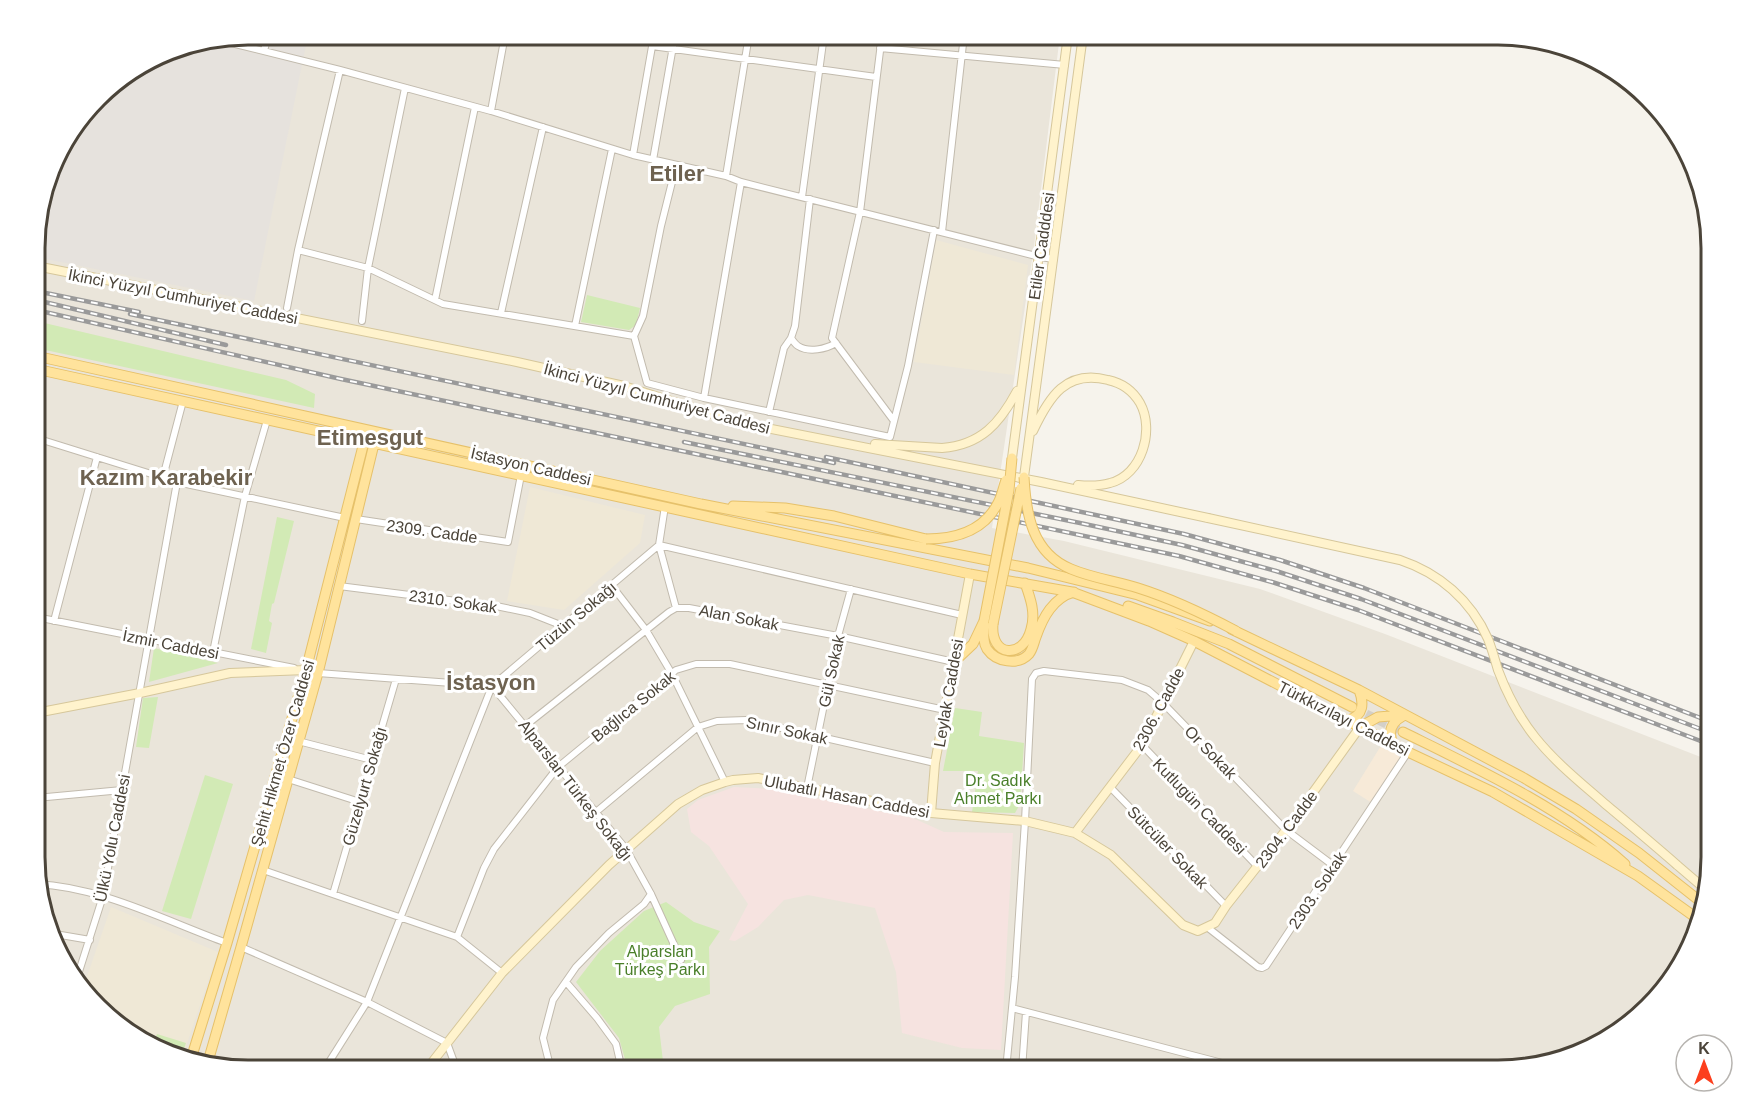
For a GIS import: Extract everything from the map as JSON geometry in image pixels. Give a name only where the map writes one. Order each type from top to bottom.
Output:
[{"type":"main road","name":"Etiler Cadddesi","points":[[1012,458],[1067,45]]},
{"type":"main road","points":[[954,662],[973,645],[988,622],[1024,477],[1082,45]]},
{"type":"main road","name":"İkinci Yüzyıl Cumhuriyet Caddesi","points":[[45,268],[517,362],[624,387],[756,426],[1041,482],[1415,565],[1441,579],[1464,602],[1480,624],[1511,700],[1534,736],[1573,776],[1699,884]]},
{"type":"main road","name":"İstasyon Caddesi","points":[[45,358],[700,504],[1028,568]]},
{"type":"main road","name":"İstasyon Caddesi","points":[[45,371],[970,574]]},
{"type":"main road","points":[[1029,439],[1048,402],[1065,384],[1085,377],[1098,377],[1123,385],[1140,401],[1145,412],[1146,438],[1140,459],[1128,473],[1113,483],[1089,486],[1041,482]]},
{"type":"main road","points":[[853,444],[949,448],[972,440],[983,434],[1005,414],[1020,385]]},
{"type":"main road","name":"Şehit Hikmet Özer Caddesi","points":[[193,1052],[306,670],[367,430]]},
{"type":"main road","name":"Şehit Hikmet Özer Caddesi","points":[[210,1056],[318,673],[377,432]]},
{"type":"main road","points":[[700,504],[785,508],[834,516],[926,539],[940,539],[974,530],[984,523],[999,502],[1012,458]]},
{"type":"main road","points":[[1012,458],[985,643],[992,654],[1003,660],[1020,660],[1030,653],[1041,621],[1053,603],[1072,592],[1120,604],[1229,644],[1352,707]]},
{"type":"main road","points":[[1024,477],[1026,506],[1032,530],[1042,547],[1053,558],[1082,573],[1185,604],[1236,631]]},
{"type":"main road","name":"Türkkızılayı Caddesi","points":[[1028,568],[1138,595],[1236,631],[1359,690],[1524,778],[1576,809],[1640,853],[1697,898]]},
{"type":"main road","name":"Türkkızılayı Caddesi","points":[[970,574],[1072,592],[1194,641],[1408,752],[1493,792],[1638,876],[1692,915]]},
{"type":"main road","name":"Leylak Caddesi","points":[[931,813],[935,763],[970,574]]},
{"type":"main road","points":[[988,622],[994,640],[1000,648],[1012,651],[1022,647],[1032,628],[1032,608],[1025,583]]},
{"type":"main road","name":"2306. Cadde","points":[[1075,833],[1142,745],[1194,641]]},
{"type":"main road","points":[[45,711],[140,693],[230,672],[306,670],[318,673]]},
{"type":"main road","points":[[1348,720],[1358,716],[1362,711],[1359,690]]},
{"type":"main road","points":[[1360,727],[1378,717],[1406,715]]},
{"type":"main road","points":[[1393,743],[1390,736],[1392,726],[1396,720],[1406,715]]},
{"type":"main road","name":"2304. Cadde","points":[[1207,927],[1215,923],[1258,867],[1360,727]]},
{"type":"main road","points":[[1403,732],[1535,801],[1606,847],[1638,876]]},
{"type":"main road","name":"Ulubatlı Hasan Caddesi","points":[[434,1060],[502,973],[626,849],[678,804],[702,790],[733,780],[758,778],[931,813],[1025,821],[1075,833],[1111,855],[1183,925],[1198,931],[1207,927]]},
{"type":"main road","points":[[227,943],[241,947]]},
{"type":"street","points":[[244,45],[490,111],[633,155],[726,176],[741,182],[1054,259]]},
{"type":"street","points":[[264,51],[265,45]]},
{"type":"street","points":[[490,111],[504,45]]},
{"type":"street","points":[[654,160],[674,45]]},
{"type":"street","points":[[726,176],[748,45]]},
{"type":"street","points":[[802,197],[823,45]]},
{"type":"street","points":[[880,45],[860,212],[832,338],[894,421]]},
{"type":"street","points":[[942,232],[963,45]]},
{"type":"street","points":[[633,155],[652,46],[876,77]]},
{"type":"street","points":[[880,48],[1065,65]]},
{"type":"street","points":[[287,308],[298,250],[340,70]]},
{"type":"street","points":[[362,321],[368,268],[405,88]]},
{"type":"street","points":[[435,300],[475,107]]},
{"type":"street","points":[[501,313],[543,127]]},
{"type":"street","points":[[575,326],[612,149]]},
{"type":"street","points":[[676,166],[643,316],[634,336],[647,383],[704,398],[890,437],[908,366],[934,230]]},
{"type":"street","points":[[704,398],[741,182]]},
{"type":"street","points":[[769,412],[784,348],[795,326],[810,199]]},
{"type":"street","points":[[298,250],[368,268],[443,304],[634,336]]},
{"type":"street","points":[[791,338],[798,346],[810,349],[827,348],[836,343]]},
{"type":"street","points":[[163,477],[183,401]]},
{"type":"street","points":[[213,652],[245,496],[267,420]]},
{"type":"street","points":[[45,441],[177,482],[345,518]]},
{"type":"street","points":[[54,621],[97,457]]},
{"type":"street","name":"2309. Cadde","points":[[356,519],[508,542],[521,475]]},
{"type":"street","name":"Ülkü Yolu Caddesi","points":[[80,971],[103,896],[177,482]]},
{"type":"street","points":[[665,506],[659,545],[676,608]]},
{"type":"street","points":[[659,545],[962,615]]},
{"type":"street","name":"Tüzün Sokağı","points":[[330,1060],[367,1002],[492,686],[659,545]]},
{"type":"street","name":"2310. Sokak","points":[[339,586],[496,606],[530,613],[563,627]]},
{"type":"street","points":[[612,586],[646,630],[672,674],[725,782]]},
{"type":"street","name":"Gül Sokak","points":[[807,788],[838,636],[850,589]]},
{"type":"street","name":"Alan Sokak","points":[[525,726],[676,608],[689,608],[838,636],[954,662]]},
{"type":"street","name":"İzmir Caddesi","points":[[45,619],[306,670]]},
{"type":"street","name":"Bağlıca Sokak","points":[[457,936],[494,849],[558,767],[672,674],[689,665],[718,663],[945,710]]},
{"type":"street","name":"Or Sokak","points":[[1025,821],[1032,679],[1036,673],[1044,671],[1122,680],[1148,690],[1162,702],[1286,830],[1334,866]]},
{"type":"street","points":[[318,673],[492,686]]},
{"type":"street","name":"Güzelyurt Sokağı","points":[[333,894],[396,679]]},
{"type":"street","name":"Alparslan Türkeş Sokağı","points":[[492,686],[626,849],[651,894],[681,960]]},
{"type":"street","name":"Sınır Sokak","points":[[596,812],[698,727],[717,721],[746,720],[935,763]]},
{"type":"street","points":[[298,741],[372,760]]},
{"type":"street","name":"Kutlugün Caddesi","points":[[1142,745],[1258,867]]},
{"type":"street","name":"2303. Sokak","points":[[1207,927],[1258,967],[1264,967],[1334,866],[1408,752]]},
{"type":"street","points":[[288,778],[360,802]]},
{"type":"street","name":"Sütcüler Sokak","points":[[1110,787],[1226,906]]},
{"type":"street","points":[[45,797],[122,790]]},
{"type":"street","points":[[1007,1060],[1025,821]]},
{"type":"street","points":[[263,870],[457,936],[502,973]]},
{"type":"street","points":[[47,885],[67,887],[103,896],[227,943]]},
{"type":"street","points":[[548,1060],[543,1038],[553,1000],[576,967],[609,933],[644,904],[651,894]]},
{"type":"street","points":[[60,935],[90,940]]},
{"type":"street","points":[[241,947],[367,1002],[447,1043],[453,1060]]},
{"type":"street","points":[[566,982],[616,1044],[620,1060]]},
{"type":"street","points":[[1012,1008],[1211,1060]]},
{"type":"street","points":[[1023,1060],[1026,1012]]},
{"type":"shaded area","points":[[248,45],[1059,45],[1034,246],[992,528],[1064,541],[1260,589],[1385,634],[1701,757],[1701,870],[1690,922],[1680,947],[1659,981],[1642,1001],[1600,1033],[1563,1049],[1511,1060],[248,1060],[195,1053],[170,1045],[124,1018],[104,1001],[79,970],[60,935],[47,883],[45,857],[45,248],[52,195],[60,170],[87,124],[104,104],[135,79],[170,60],[222,47]]},
{"type":"shaded area","points":[[306,45],[254,301],[45,259],[47,222],[52,195],[60,170],[87,124],[114,95],[146,72],[170,60],[222,47]]},
{"type":"shaded area","points":[[936,240],[1028,265],[1014,375],[914,362]]},
{"type":"shaded area","points":[[530,487],[645,515],[640,543],[564,610],[507,601]]},
{"type":"shaded area","points":[[1382,744],[1399,755],[1400,760],[1372,803],[1353,791]]},
{"type":"shaded area","points":[[734,787],[771,789],[913,818],[944,832],[1013,833],[1001,1050],[962,1048],[902,1033],[896,972],[875,908],[808,895],[784,900],[758,927],[735,941],[729,940],[748,904],[709,846],[691,832],[687,809],[698,800]]},
{"type":"shaded area","points":[[111,907],[218,952],[185,1050],[170,1045],[135,1026],[104,1001],[86,979]]},
{"type":"green space","points":[[587,295],[640,308],[636,325],[629,330],[581,322]]},
{"type":"green space","points":[[45,323],[286,380],[315,394],[314,408],[45,350]]},
{"type":"green space","points":[[277,517],[294,521],[272,604],[269,621],[272,623],[266,653],[251,649]]},
{"type":"green space","points":[[154,648],[218,663],[149,682]]},
{"type":"green space","points":[[158,697],[149,748],[136,747],[143,698]]},
{"type":"green space","name":"Dr. Sadık Ahmet Parkı","points":[[955,708],[982,712],[979,736],[1024,743],[1020,804],[1015,813],[972,812],[978,771],[943,771]]},
{"type":"green space","points":[[205,775],[233,784],[191,919],[162,911]]},
{"type":"green space","name":"Alparslan Türkeş Parkı","points":[[666,902],[694,922],[720,931],[709,947],[710,994],[675,1006],[659,1027],[663,1060],[625,1060],[619,1038],[576,982],[600,951],[644,911]]},
{"type":"green space","points":[[157,1034],[186,1043],[184,1049],[156,1038]]},
{"type":"tunnel","points":[[1354,708],[1403,732]]},
{"type":"railway","points":[[45,293],[139,312]]},
{"type":"railway","points":[[45,302],[226,345]]},
{"type":"railway","points":[[45,312],[341,379],[1179,556],[1272,582],[1358,610],[1701,741]]},
{"type":"railway","points":[[130,314],[834,463]]},
{"type":"railway","points":[[684,442],[1182,545],[1276,571],[1361,599],[1701,729]]},
{"type":"railway","points":[[826,457],[1184,534],[1280,560],[1364,588],[1701,718]]},
{"type":"district","name":"Etiler","points":[[677,173]]},
{"type":"district","name":"Etimesgut","points":[[370,437]]},
{"type":"district","name":"Kazım Karabekir","points":[[166,477]]},
{"type":"district","name":"İstasyon","points":[[491,682]]}]
